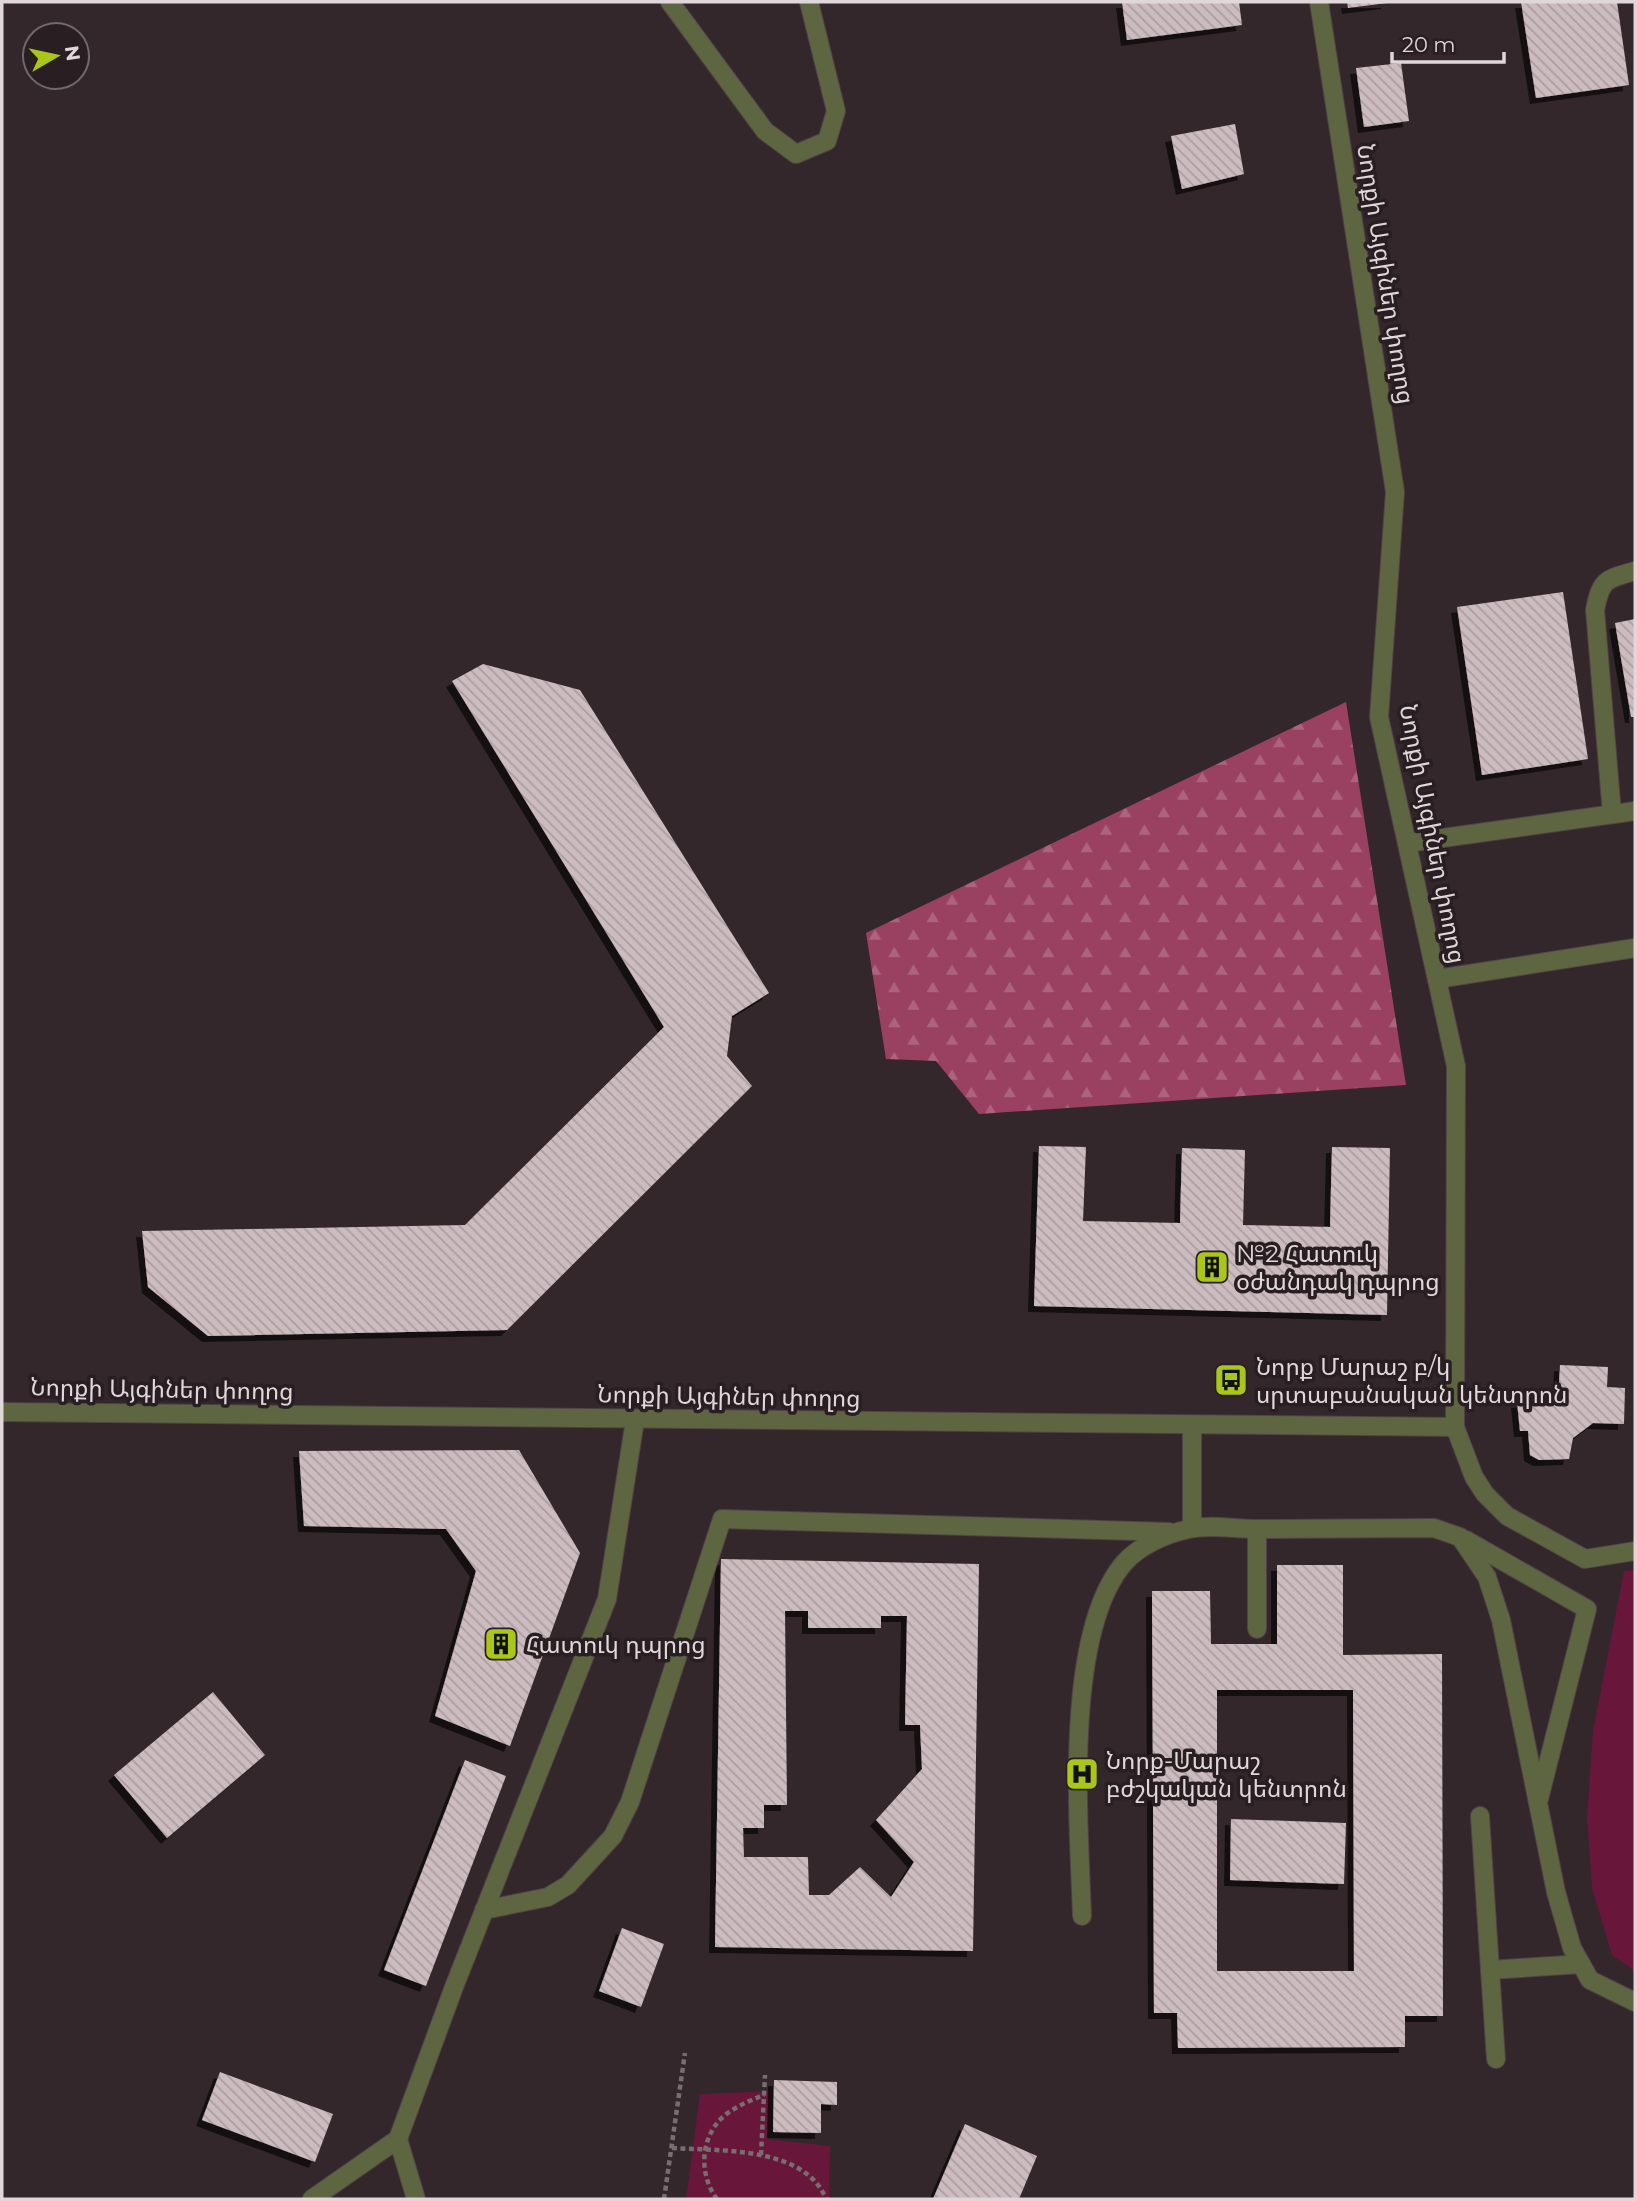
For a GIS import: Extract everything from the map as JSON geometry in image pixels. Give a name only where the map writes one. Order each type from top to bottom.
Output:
[{"type":"street","points":[[670,2],[765,131],[796,153],[827,141],[835,111],[808,2]]},
{"type":"street","name":"Նորքի Այգիներ փողոց","points":[[1319,2],[1395,492],[1379,717],[1457,1066],[1455,1427],[1474,1477],[1485,1494],[1507,1516],[1585,1559],[1635,1551]]},
{"type":"street","points":[[1612,814],[1595,610],[1599,589],[1612,578],[1635,571]]},
{"type":"street","points":[[1406,843],[1635,811]]},
{"type":"street","points":[[1437,979],[1635,948]]},
{"type":"street","name":"Նորքի Այգիներ փողոց","points":[[2,1412],[1455,1427]]},
{"type":"street","points":[[313,2199],[398,2139],[484,1910],[607,1599],[635,1420]]},
{"type":"street","points":[[1185,1530],[1192,1424]]},
{"type":"street","points":[[484,1910],[548,1897],[568,1885],[613,1836],[630,1802],[722,1520],[1185,1530],[1434,1528],[1460,1537],[1587,1609],[1538,1803]]},
{"type":"street","points":[[1257,1529],[1257,1629]]},
{"type":"street","points":[[1082,1916],[1078,1766],[1083,1683],[1094,1624],[1106,1590],[1124,1563],[1147,1545],[1185,1530]]},
{"type":"street","points":[[1460,1537],[1488,1577],[1501,1620],[1559,1904],[1572,1948],[1590,1980],[1635,2002]]},
{"type":"street","points":[[1480,1816],[1496,2059]]},
{"type":"street","points":[[1490,1970],[1581,1964]]},
{"type":"street","points":[[398,2139],[415,2199]]},
{"type":"path","points":[[664,2199],[685,2053]]},
{"type":"path","points":[[761,2155],[765,2075]]},
{"type":"path","points":[[717,2199],[708,2188],[704,2172],[705,2150],[713,2129],[724,2116],[742,2104],[764,2095]]},
{"type":"path","points":[[672,2148],[761,2155],[783,2160],[812,2178],[826,2199]]},
{"type":"shaded area","points":[[1635,1570],[1635,1971],[1612,1955],[1592,1888],[1587,1817],[1593,1731],[1624,1571]]},
{"type":"shaded area","points":[[769,2091],[768,2139],[830,2146],[831,2199],[686,2199],[700,2094]]},
{"type":"green space","points":[[1346,702],[1406,1085],[979,1114],[936,1061],[886,1059],[866,933]]},
{"type":"building","points":[[1122,2],[1239,2],[1242,25],[1127,40]]},
{"type":"building","points":[[1347,2],[1387,2],[1387,3],[1348,8]]},
{"type":"building","points":[[1521,2],[1617,2],[1629,85],[1536,98]]},
{"type":"building","points":[[1401,63],[1409,121],[1364,127],[1356,68]]},
{"type":"building","points":[[1235,124],[1244,174],[1182,189],[1171,136]]},
{"type":"building","points":[[1563,592],[1588,759],[1482,775],[1457,607]]},
{"type":"building","points":[[1635,619],[1635,717],[1631,717],[1615,623]]},
{"type":"building","points":[[483,664],[580,690],[769,993],[732,1016],[727,1056],[752,1086],[507,1330],[208,1336],[148,1287],[142,1231],[465,1225],[664,1027],[452,681]]},
{"type":"building","name":"№2 Հատուկ օժանդակ դպրոց","points":[[1039,1146],[1086,1147],[1083,1221],[1180,1223],[1182,1148],[1245,1150],[1243,1225],[1330,1227],[1332,1147],[1390,1148],[1387,1315],[1034,1306]]},
{"type":"building","points":[[1560,1365],[1608,1367],[1607,1387],[1625,1388],[1624,1424],[1593,1423],[1573,1438],[1569,1459],[1539,1460],[1530,1455],[1528,1431],[1520,1431],[1517,1402],[1548,1399],[1559,1383]]},
{"type":"building","name":"Հատուկ դպրոց","points":[[519,1450],[580,1553],[510,1746],[435,1716],[476,1571],[446,1529],[304,1526],[299,1451]]},
{"type":"building","points":[[721,1559],[979,1564],[973,1951],[715,1947]],"holes":[[[785,1611],[808,1611],[808,1628],[881,1628],[881,1616],[907,1616],[905,1725],[920,1725],[922,1769],[876,1820],[914,1862],[891,1897],[860,1867],[829,1895],[809,1895],[808,1857],[744,1857],[743,1828],[764,1828],[764,1805],[787,1805]]]},
{"type":"building","points":[[1277,1565],[1343,1565],[1343,1655],[1442,1654],[1443,2016],[1405,2016],[1405,2047],[1178,2048],[1177,2013],[1154,2013],[1152,1591],[1210,1591],[1211,1644],[1277,1644]],"holes":[[[1217,1690],[1353,1690],[1354,1971],[1217,1971]]]},
{"type":"building","points":[[213,1692],[265,1755],[167,1838],[114,1775]]},
{"type":"building","points":[[465,1760],[506,1776],[426,1986],[384,1970]]},
{"type":"building","points":[[1231,1819],[1346,1823],[1344,1884],[1230,1880]]},
{"type":"building","points":[[622,1928],[664,1944],[641,2007],[599,1991]]},
{"type":"building","points":[[220,2072],[333,2114],[315,2162],[202,2120]]},
{"type":"building","points":[[774,2080],[837,2082],[837,2105],[821,2104],[821,2133],[773,2132]]},
{"type":"building","points":[[965,2124],[1037,2156],[1019,2199],[933,2199]]},
{"type":"place","name":"№2 Հատուկ օժանդակ դպրոց","points":[[1212,1267]]},
{"type":"place","name":"Նորք Մարաշ բ/կ սրտաբանական կենտրոն","points":[[1231,1380]]},
{"type":"place","name":"Հատուկ դպրոց","points":[[501,1644]]},
{"type":"place","name":"Նորք-Մարաշ բժշկական կենտրոն","points":[[1082,1774]]}]
